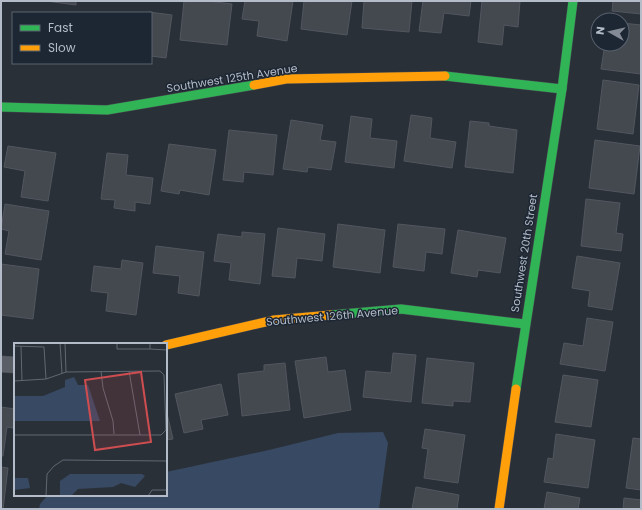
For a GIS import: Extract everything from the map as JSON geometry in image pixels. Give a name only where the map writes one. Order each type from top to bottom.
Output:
[{"type":"street","name":"Southwest 20th Street","points":[[499,509],[525,324],[562,89],[573,1]]},
{"type":"street","name":"Southwest 125th Avenue","points":[[1,107],[107,110],[286,79],[454,76],[562,89]]},
{"type":"street","name":"Southwest 126th Avenue","points":[[167,345],[274,320],[400,309],[525,324]]},
{"type":"street","points":[[1,364],[14,365]]},
{"type":"water","points":[[383,432],[388,443],[379,509],[39,509],[40,504],[47,496],[167,496],[167,472],[269,450],[338,433]]},
{"type":"building","points":[[46,1],[76,1],[76,5]]},
{"type":"building","points":[[184,1],[208,1],[232,4],[227,45],[180,40]]},
{"type":"building","points":[[245,1],[293,1],[287,41],[257,36],[259,21],[242,19]]},
{"type":"building","points":[[304,1],[352,1],[347,35],[301,29]]},
{"type":"building","points":[[364,1],[412,1],[409,32],[362,28]]},
{"type":"building","points":[[423,1],[471,1],[469,16],[444,13],[441,33],[419,31]]},
{"type":"building","points":[[482,1],[520,1],[518,27],[504,25],[502,45],[478,42]]},
{"type":"building","points":[[613,1],[641,1],[641,14],[612,11]]},
{"type":"building","points":[[152,12],[172,15],[166,58],[152,56]]},
{"type":"building","points":[[630,24],[641,25],[641,74],[601,69],[604,52],[630,52]]},
{"type":"building","points":[[603,80],[639,85],[633,134],[597,129]]},
{"type":"building","points":[[411,115],[432,118],[430,138],[456,142],[452,168],[404,161]]},
{"type":"building","points":[[351,116],[372,119],[370,138],[397,141],[394,168],[345,162]]},
{"type":"building","points":[[291,120],[323,125],[320,140],[336,142],[331,170],[308,167],[307,172],[283,169]]},
{"type":"building","points":[[470,121],[489,123],[489,126],[517,130],[513,173],[465,167]]},
{"type":"building","points":[[229,130],[277,135],[273,175],[244,172],[243,182],[223,180]]},
{"type":"building","points":[[595,140],[640,146],[634,194],[589,188]]},
{"type":"building","points":[[169,144],[216,150],[209,195],[180,190],[179,194],[161,191]]},
{"type":"building","points":[[8,146],[56,153],[48,201],[21,197],[25,171],[4,167]]},
{"type":"building","points":[[107,153],[128,155],[126,175],[153,178],[150,204],[135,202],[135,211],[114,208],[115,200],[101,199]]},
{"type":"building","points":[[586,199],[620,203],[616,233],[623,234],[621,251],[581,246]]},
{"type":"building","points":[[5,204],[49,211],[41,260],[5,254],[9,231],[1,229]]},
{"type":"building","points":[[338,224],[385,230],[380,273],[333,267]]},
{"type":"building","points":[[398,224],[445,229],[442,254],[426,252],[424,271],[393,267]]},
{"type":"building","points":[[278,228],[325,234],[322,261],[297,258],[295,278],[272,276]]},
{"type":"building","points":[[458,230],[506,238],[500,273],[478,270],[477,277],[451,273]]},
{"type":"building","points":[[242,232],[265,234],[260,284],[229,280],[231,263],[214,261],[218,234],[242,237]]},
{"type":"building","points":[[156,246],[204,252],[199,296],[178,293],[180,276],[153,273]]},
{"type":"building","points":[[577,256],[620,263],[612,310],[588,306],[590,291],[572,288]]},
{"type":"building","points":[[122,260],[143,263],[136,315],[106,311],[108,293],[91,291],[94,266],[121,269]]},
{"type":"building","points":[[1,264],[39,269],[33,319],[1,315]]},
{"type":"building","points":[[587,318],[613,322],[605,371],[560,364],[564,343],[583,346]]},
{"type":"building","points":[[393,353],[416,355],[411,402],[363,397],[366,371],[391,373]]},
{"type":"building","points":[[326,357],[328,372],[345,370],[351,410],[304,418],[295,361]]},
{"type":"building","points":[[427,358],[474,363],[470,402],[453,401],[453,406],[422,403]]},
{"type":"building","points":[[285,363],[290,410],[242,416],[238,374],[264,371],[264,365]]},
{"type":"building","points":[[563,375],[598,380],[591,427],[555,422]]},
{"type":"building","points":[[221,384],[228,415],[201,420],[203,429],[184,433],[175,394]]},
{"type":"building","points":[[1,407],[14,409],[14,418],[13,428],[7,427],[3,456],[1,456]]},
{"type":"building","points":[[167,413],[173,439],[167,440]]},
{"type":"building","points":[[425,429],[465,435],[458,483],[424,478],[428,449],[422,448]]},
{"type":"building","points":[[556,434],[595,440],[588,488],[544,482],[548,458],[553,459]]},
{"type":"building","points":[[633,438],[641,439],[641,490],[626,488]]},
{"type":"building","points":[[1,467],[8,468],[3,509],[1,509]]},
{"type":"building","points":[[416,487],[459,495],[457,509],[412,509]]},
{"type":"building","points":[[547,492],[580,498],[578,509],[544,509]]},
{"type":"building","points":[[624,498],[641,500],[641,509],[623,509]]},
{"type":"traffic: fast","points":[[516,389],[562,89],[573,1]]},
{"type":"traffic: fast","points":[[445,76],[562,89]]},
{"type":"traffic: fast","points":[[1,107],[107,110],[254,85]]},
{"type":"traffic: fast","points":[[331,315],[401,309],[525,324]]},
{"type":"traffic: slow","points":[[254,85],[286,79],[445,76]]},
{"type":"traffic: slow","points":[[167,345],[274,320],[331,315]]},
{"type":"traffic: slow","points":[[499,509],[516,389]]}]
